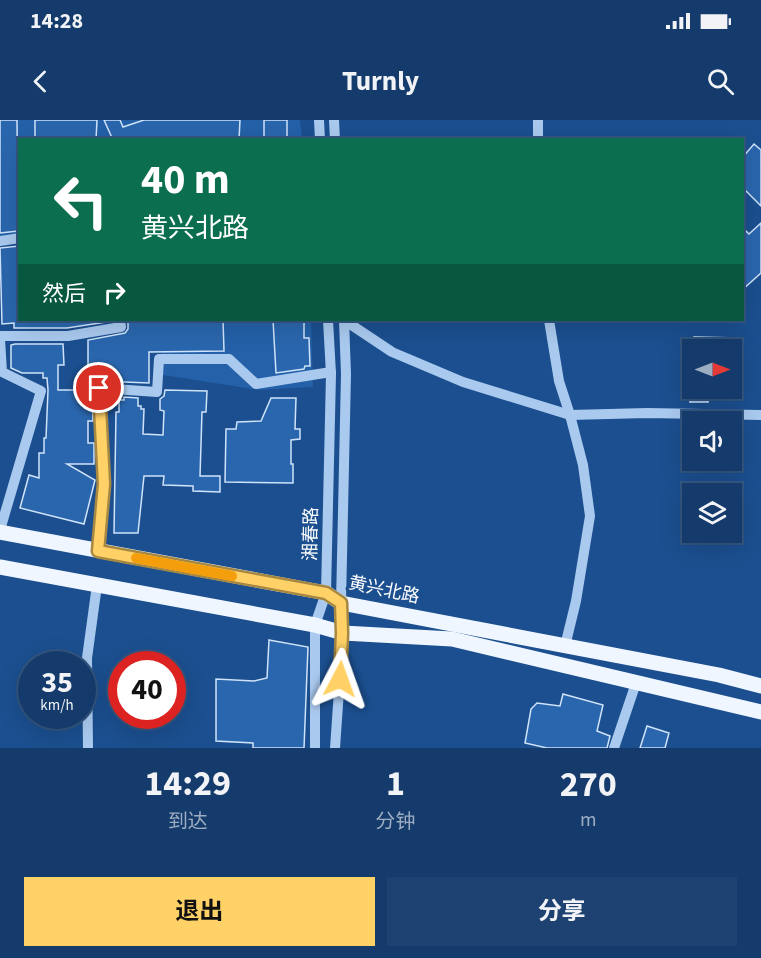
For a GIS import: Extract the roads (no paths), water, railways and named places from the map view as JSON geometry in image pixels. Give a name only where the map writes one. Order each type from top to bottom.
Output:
[{"type":"main road","name":"黄兴北路","points":[[0,531],[326,593],[341,603],[719,675],[761,686]]},
{"type":"main road","points":[[0,567],[315,625],[342,633],[452,639],[761,712]]},
{"type":"street","points":[[318,120],[320,138]]},
{"type":"street","points":[[334,120],[335,138]]},
{"type":"street","points":[[538,120],[538,138]]},
{"type":"street","points":[[0,241],[18,238]]},
{"type":"street","points":[[0,531],[41,391],[2,372],[0,338],[68,336],[121,327],[120,321]]},
{"type":"street","name":"湘春路","points":[[315,748],[315,625],[326,593],[331,372],[328,321]]},
{"type":"street","name":"湘春路","points":[[335,748],[342,633],[346,374],[344,321]]},
{"type":"street","points":[[346,321],[392,352],[463,382],[570,415],[647,413],[761,415]]},
{"type":"street","points":[[549,321],[559,381],[583,465],[590,516],[576,601],[565,646]]},
{"type":"street","points":[[98,551],[104,484],[99,388],[158,392],[159,359],[229,359],[256,384],[331,372]]},
{"type":"street","points":[[88,748],[87,658],[97,585]]},
{"type":"street","points":[[614,748],[636,683]]}]
